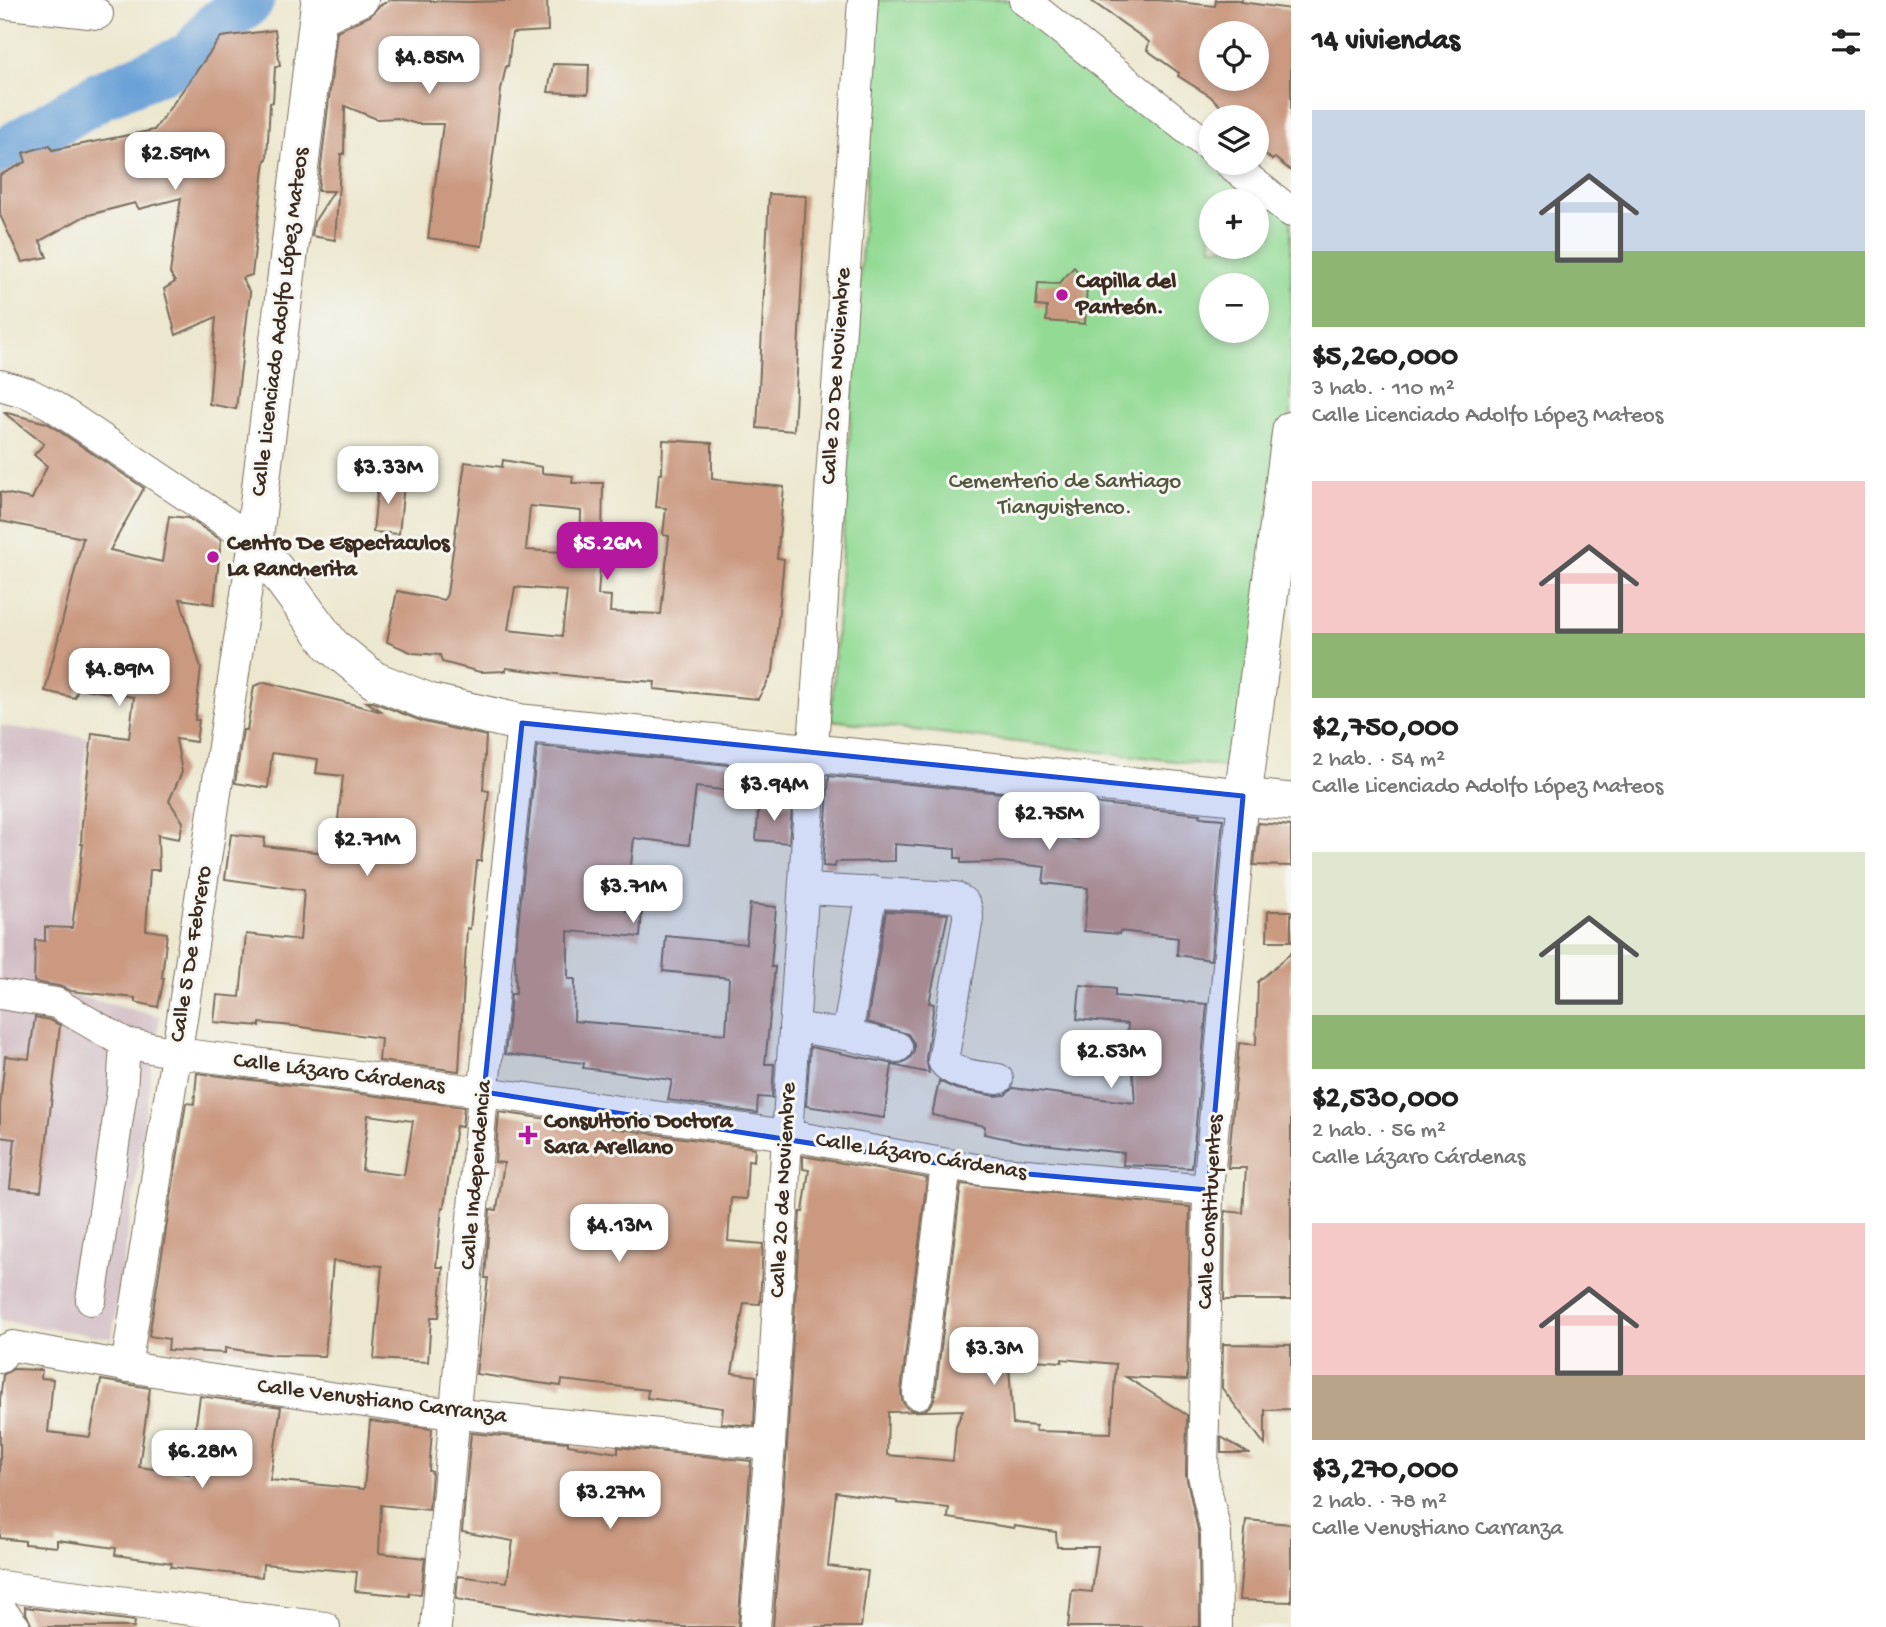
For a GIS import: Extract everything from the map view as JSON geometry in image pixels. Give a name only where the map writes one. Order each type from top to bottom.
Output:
[{"type":"main road","name":"Calle Licenciado Adolfo López Mateos","points":[[254,541],[319,10]]},
{"type":"main road","points":[[1242,796],[1291,430]]},
{"type":"main road","points":[[254,541],[331,645],[374,680],[429,702],[522,723],[1291,802]]},
{"type":"street","points":[[319,10],[363,0]]},
{"type":"street","name":"Calle 20 De Noviembre","points":[[812,752],[863,0]]},
{"type":"street","points":[[1024,0],[1199,139]]},
{"type":"street","points":[[0,3],[99,13]]},
{"type":"street","points":[[1244,175],[1291,212]]},
{"type":"street","points":[[1,385],[28,393],[50,404],[254,541]]},
{"type":"street","name":"Calle 5 De Febrero","points":[[127,1367],[254,541]]},
{"type":"street","name":"Calle Independencia","points":[[436,1627],[484,1093],[522,723]]},
{"type":"street","name":"Calle 20 de Noviembre","points":[[755,1627],[770,1445],[812,752]]},
{"type":"street","name":"Calle Constituyentes","points":[[1217,1627],[1216,1533],[1203,1475],[1208,1190],[1242,796]]},
{"type":"street","points":[[805,889],[954,897],[964,901],[968,918],[943,1061],[948,1068],[998,1079]]},
{"type":"street","points":[[846,1035],[872,891]]},
{"type":"street","name":"Calle Lázaro Cárdenas","points":[[0,994],[56,1003],[125,1043],[177,1053],[787,1135],[946,1165],[1208,1190]]},
{"type":"street","points":[[794,1027],[897,1047]]},
{"type":"street","points":[[92,1300],[122,1091],[125,1043]]},
{"type":"street","points":[[918,1394],[946,1165]]},
{"type":"street","name":"Calle Venustiano Carranza","points":[[0,1358],[6,1349],[13,1346],[127,1367],[455,1414],[770,1445]]},
{"type":"street","points":[[0,1586],[325,1627]]},
{"type":"street","points":[[0,1609],[15,1627]]},
{"type":"highlighted area","points":[[522,723],[1243,796],[1208,1190],[981,1170],[484,1092]]},
{"type":"shaded area","points":[[0,726],[87,737],[69,928],[66,994],[160,1016],[112,1338],[0,1321]]},
{"type":"green space","name":"Cementerio de Santiago Tianguistenco.","points":[[878,0],[1011,0],[1199,147],[1199,175],[1235,175],[1254,189],[1199,189],[1199,259],[1269,259],[1269,201],[1291,218],[1291,463],[1250,770],[831,720]]},
{"type":"building","points":[[390,0],[547,0],[548,31],[512,33],[508,66],[501,90],[482,246],[428,238],[443,124],[417,124],[397,118],[377,119],[345,106],[344,154],[341,154],[335,240],[312,236],[314,222],[334,191],[318,191],[337,31],[370,16],[379,6]]},
{"type":"building","points":[[1090,0],[1158,0],[1215,6],[1216,0],[1242,0],[1241,2],[1291,9],[1291,171],[1275,158],[1272,160],[1269,157],[1269,105],[1219,105],[1202,91],[1269,91],[1269,21],[1199,21],[1199,89],[1178,76],[1179,73],[1147,50],[1149,42]]},
{"type":"building","points":[[275,30],[280,66],[275,67],[273,102],[270,103],[267,159],[252,275],[242,278],[250,293],[236,409],[209,404],[216,317],[176,335],[164,289],[175,282],[170,273],[181,198],[139,209],[135,203],[85,216],[40,241],[47,257],[22,262],[0,215],[0,175],[26,162],[23,153],[50,145],[52,150],[154,130],[221,37]]},
{"type":"building","points":[[553,64],[589,65],[588,94],[548,92]]},
{"type":"building","points":[[769,194],[806,196],[794,431],[757,428]]},
{"type":"building","name":"Capilla del Panteón.","points":[[1074,267],[1087,284],[1085,324],[1046,321],[1047,307],[1036,306],[1038,283],[1059,284]]},
{"type":"building","points":[[3,412],[47,423],[144,488],[110,550],[162,562],[169,516],[188,518],[221,540],[214,604],[180,599],[201,668],[195,720],[199,720],[196,742],[176,739],[182,772],[169,801],[183,822],[179,839],[158,835],[159,870],[150,870],[146,930],[167,933],[164,978],[158,1007],[135,1002],[135,998],[71,991],[34,982],[35,940],[45,941],[45,927],[72,928],[83,844],[82,824],[92,733],[129,738],[134,697],[78,688],[75,698],[45,691],[83,538],[0,521],[0,492],[32,499],[47,466],[34,455],[44,444]]},
{"type":"building","points":[[663,440],[712,443],[712,479],[784,487],[777,558],[784,559],[773,672],[758,699],[654,689],[655,682],[506,668],[506,671],[480,672],[442,662],[440,655],[413,653],[387,642],[397,591],[444,600],[447,594],[465,462],[502,467],[503,460],[542,467],[542,473],[573,476],[572,483],[603,483],[598,595],[611,596],[610,612],[661,614],[669,536],[663,535],[666,508],[656,507],[659,474],[662,474]],"holes":[[[530,506],[581,511],[580,553],[526,550]],[[515,587],[567,591],[562,636],[508,630]]]},
{"type":"building","points":[[379,473],[404,484],[399,534],[373,532]]},
{"type":"building","points":[[265,682],[383,712],[367,702],[373,702],[424,722],[486,736],[483,790],[489,791],[481,861],[477,861],[470,929],[467,928],[459,1071],[379,1061],[381,1038],[294,1026],[214,1022],[217,995],[240,997],[246,934],[300,940],[304,890],[225,879],[231,834],[265,838],[264,846],[334,854],[343,776],[316,773],[318,759],[272,753],[268,788],[235,783],[243,730],[247,730],[254,686]]},
{"type":"building","points":[[537,746],[779,770],[776,796],[696,787],[689,845],[634,838],[626,911],[642,912],[640,937],[568,931],[568,979],[575,979],[574,1021],[726,1034],[729,978],[663,971],[666,936],[746,944],[750,904],[776,907],[771,967],[775,967],[765,1064],[774,1064],[772,1098],[758,1097],[757,1113],[668,1100],[672,1080],[583,1068],[584,1063],[505,1054],[511,994],[516,994],[515,955]]},
{"type":"building","points":[[829,776],[1012,794],[1008,832],[1078,839],[1081,802],[1200,814],[1199,817],[1223,819],[1211,960],[1177,955],[1178,938],[1120,931],[1119,934],[1084,931],[1088,888],[1043,883],[1045,867],[1002,862],[961,863],[961,858],[955,858],[955,849],[895,844],[895,861],[836,862],[835,867],[823,866]]},
{"type":"building","points":[[759,802],[792,806],[789,843],[756,840]]},
{"type":"building","points":[[1258,823],[1291,826],[1291,866],[1254,865]]},
{"type":"building","points":[[886,911],[948,914],[929,1003],[934,1004],[926,1058],[929,1073],[892,1065],[884,1118],[806,1106],[810,1047],[894,1064],[901,1064],[914,1052],[914,1043],[908,1034],[867,1022]]},
{"type":"building","points":[[1268,911],[1291,911],[1291,941],[1267,941]]},
{"type":"building","points":[[1291,953],[1291,1300],[1224,1300],[1225,1211],[1243,1213],[1246,1168],[1228,1168],[1239,1043],[1256,1045],[1258,982]]},
{"type":"building","points":[[1080,985],[1115,989],[1115,996],[1207,1004],[1192,1168],[1123,1165],[1124,1153],[1023,1142],[984,1134],[985,1126],[932,1115],[939,1081],[956,1089],[995,1096],[1005,1095],[1013,1088],[1135,1103],[1132,1060],[1125,1059],[1128,1024],[1077,1019]]},
{"type":"building","points":[[35,1017],[60,1025],[41,1191],[10,1188],[15,1139],[0,1137],[5,1056],[29,1059]]},
{"type":"building","points":[[197,1073],[464,1107],[462,1127],[456,1126],[442,1207],[436,1267],[443,1267],[439,1317],[431,1317],[428,1362],[374,1359],[382,1266],[333,1261],[325,1356],[273,1355],[225,1348],[225,1353],[168,1350],[169,1339],[149,1336],[186,1103],[194,1104]],"holes":[[[368,1115],[413,1121],[404,1175],[362,1170]]]},
{"type":"building","points":[[499,1112],[755,1148],[754,1161],[748,1160],[746,1199],[731,1198],[728,1241],[763,1244],[760,1304],[744,1303],[732,1373],[756,1376],[754,1426],[721,1423],[723,1408],[647,1398],[648,1390],[562,1380],[561,1386],[476,1374],[488,1278],[485,1278],[490,1209],[497,1210],[504,1163],[495,1162]]},
{"type":"building","points":[[803,1156],[927,1178],[901,1392],[902,1401],[907,1408],[915,1411],[925,1410],[932,1404],[935,1396],[961,1184],[1190,1207],[1187,1380],[1126,1377],[1187,1415],[1186,1475],[1199,1535],[1200,1627],[1068,1627],[1072,1590],[1092,1592],[1098,1547],[1057,1547],[1056,1532],[948,1518],[949,1508],[897,1503],[836,1492],[828,1566],[868,1571],[861,1627],[773,1627],[787,1446],[800,1212],[803,1212],[809,1170],[803,1169]],"holes":[[[1018,1359],[1062,1362],[1062,1359],[1116,1364],[1111,1433],[1035,1431],[1036,1426],[1013,1424],[1009,1366],[1018,1366]],[[963,1410],[956,1426],[953,1461],[887,1455],[888,1412]]]},
{"type":"building","points":[[1223,1344],[1291,1345],[1291,1409],[1265,1410],[1265,1445],[1222,1388]]},
{"type":"building","points":[[13,1369],[42,1370],[41,1378],[53,1379],[48,1432],[90,1437],[101,1380],[150,1388],[139,1467],[189,1474],[200,1396],[281,1407],[270,1480],[364,1489],[370,1421],[432,1429],[429,1510],[381,1505],[379,1553],[425,1558],[421,1594],[409,1593],[409,1596],[355,1591],[357,1572],[263,1564],[262,1577],[171,1567],[172,1563],[115,1555],[116,1548],[57,1540],[57,1547],[0,1538],[0,1400],[3,1375]]},
{"type":"building","points":[[471,1433],[568,1442],[568,1445],[618,1453],[618,1447],[751,1461],[738,1627],[681,1627],[569,1617],[456,1599],[458,1576],[507,1582],[513,1541],[462,1532]]},
{"type":"building","points":[[1221,1437],[1248,1453],[1221,1453]]},
{"type":"building","points":[[1246,1520],[1291,1524],[1291,1602],[1239,1600]]},
{"type":"building","points":[[25,1607],[135,1621],[134,1627],[32,1627]]},
{"type":"waterway","points":[[0,155],[101,95],[192,56],[215,27],[250,0]]},
{"type":"place","name":"Capilla del Panteón.","points":[[1062,295]]},
{"type":"place","name":"Centro De Espectaculos La Rancherita","points":[[213,557]]},
{"type":"place","name":"Consultorio Doctora Sara Arellano","points":[[528,1135]]}]
